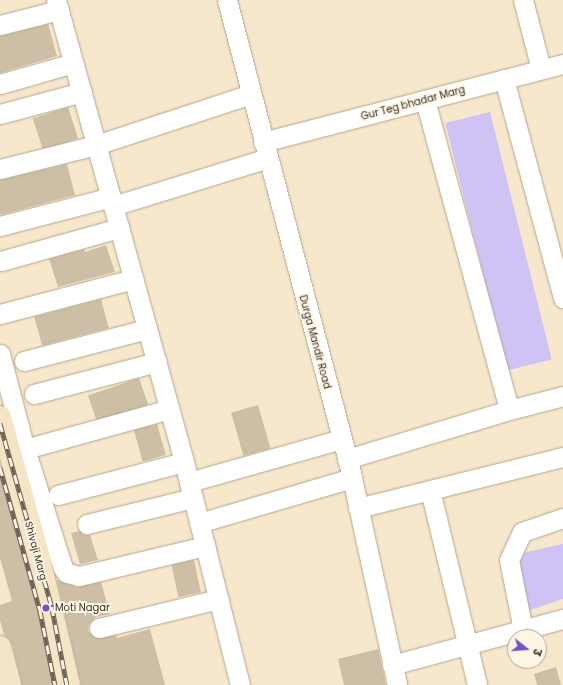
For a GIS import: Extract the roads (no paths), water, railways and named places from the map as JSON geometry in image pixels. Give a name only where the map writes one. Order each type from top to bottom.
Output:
[{"type":"main road","name":"Shivaji Marg","points":[[0,417],[39,558],[69,685]]},
{"type":"main road","points":[[0,647],[10,685]]},
{"type":"street","name":"Durga Mandir Road","points":[[227,0],[352,478],[397,685]]},
{"type":"street","points":[[523,0],[541,70]]},
{"type":"street","points":[[0,25],[57,5],[170,409],[240,685]]},
{"type":"street","points":[[0,84],[73,62]]},
{"type":"street","name":"Gur Teg bhadar Marg","points":[[0,226],[112,202],[266,150],[425,100],[563,64]]},
{"type":"street","points":[[504,79],[555,240],[563,298]]},
{"type":"street","points":[[0,114],[82,92]]},
{"type":"street","points":[[0,170],[96,145],[251,94]]},
{"type":"street","points":[[425,100],[509,410]]},
{"type":"street","points":[[1,261],[119,228]]},
{"type":"street","points":[[0,314],[133,279]]},
{"type":"street","points":[[24,361],[148,329]]},
{"type":"street","points":[[0,354],[25,449],[63,568],[67,573],[79,576],[205,546]]},
{"type":"street","points":[[34,394],[157,362]]},
{"type":"street","points":[[347,459],[509,410],[563,396]]},
{"type":"street","points":[[25,449],[170,409]]},
{"type":"street","points":[[87,524],[342,439]]},
{"type":"street","points":[[358,508],[563,457]]},
{"type":"street","points":[[58,495],[184,462]]},
{"type":"street","points":[[199,523],[352,478]]},
{"type":"street","points":[[430,490],[466,645],[477,685]]},
{"type":"street","points":[[523,629],[510,560],[522,532],[563,518]]},
{"type":"street","points":[[99,628],[218,599]]},
{"type":"street","points":[[527,629],[563,619]]},
{"type":"street","points":[[392,665],[507,634]]},
{"type":"railway","points":[[0,423],[52,607],[67,685]]},
{"type":"railway","points":[[0,467],[40,610],[55,685]]},
{"type":"place","name":"Moti Nagar","points":[[46,608]]}]
